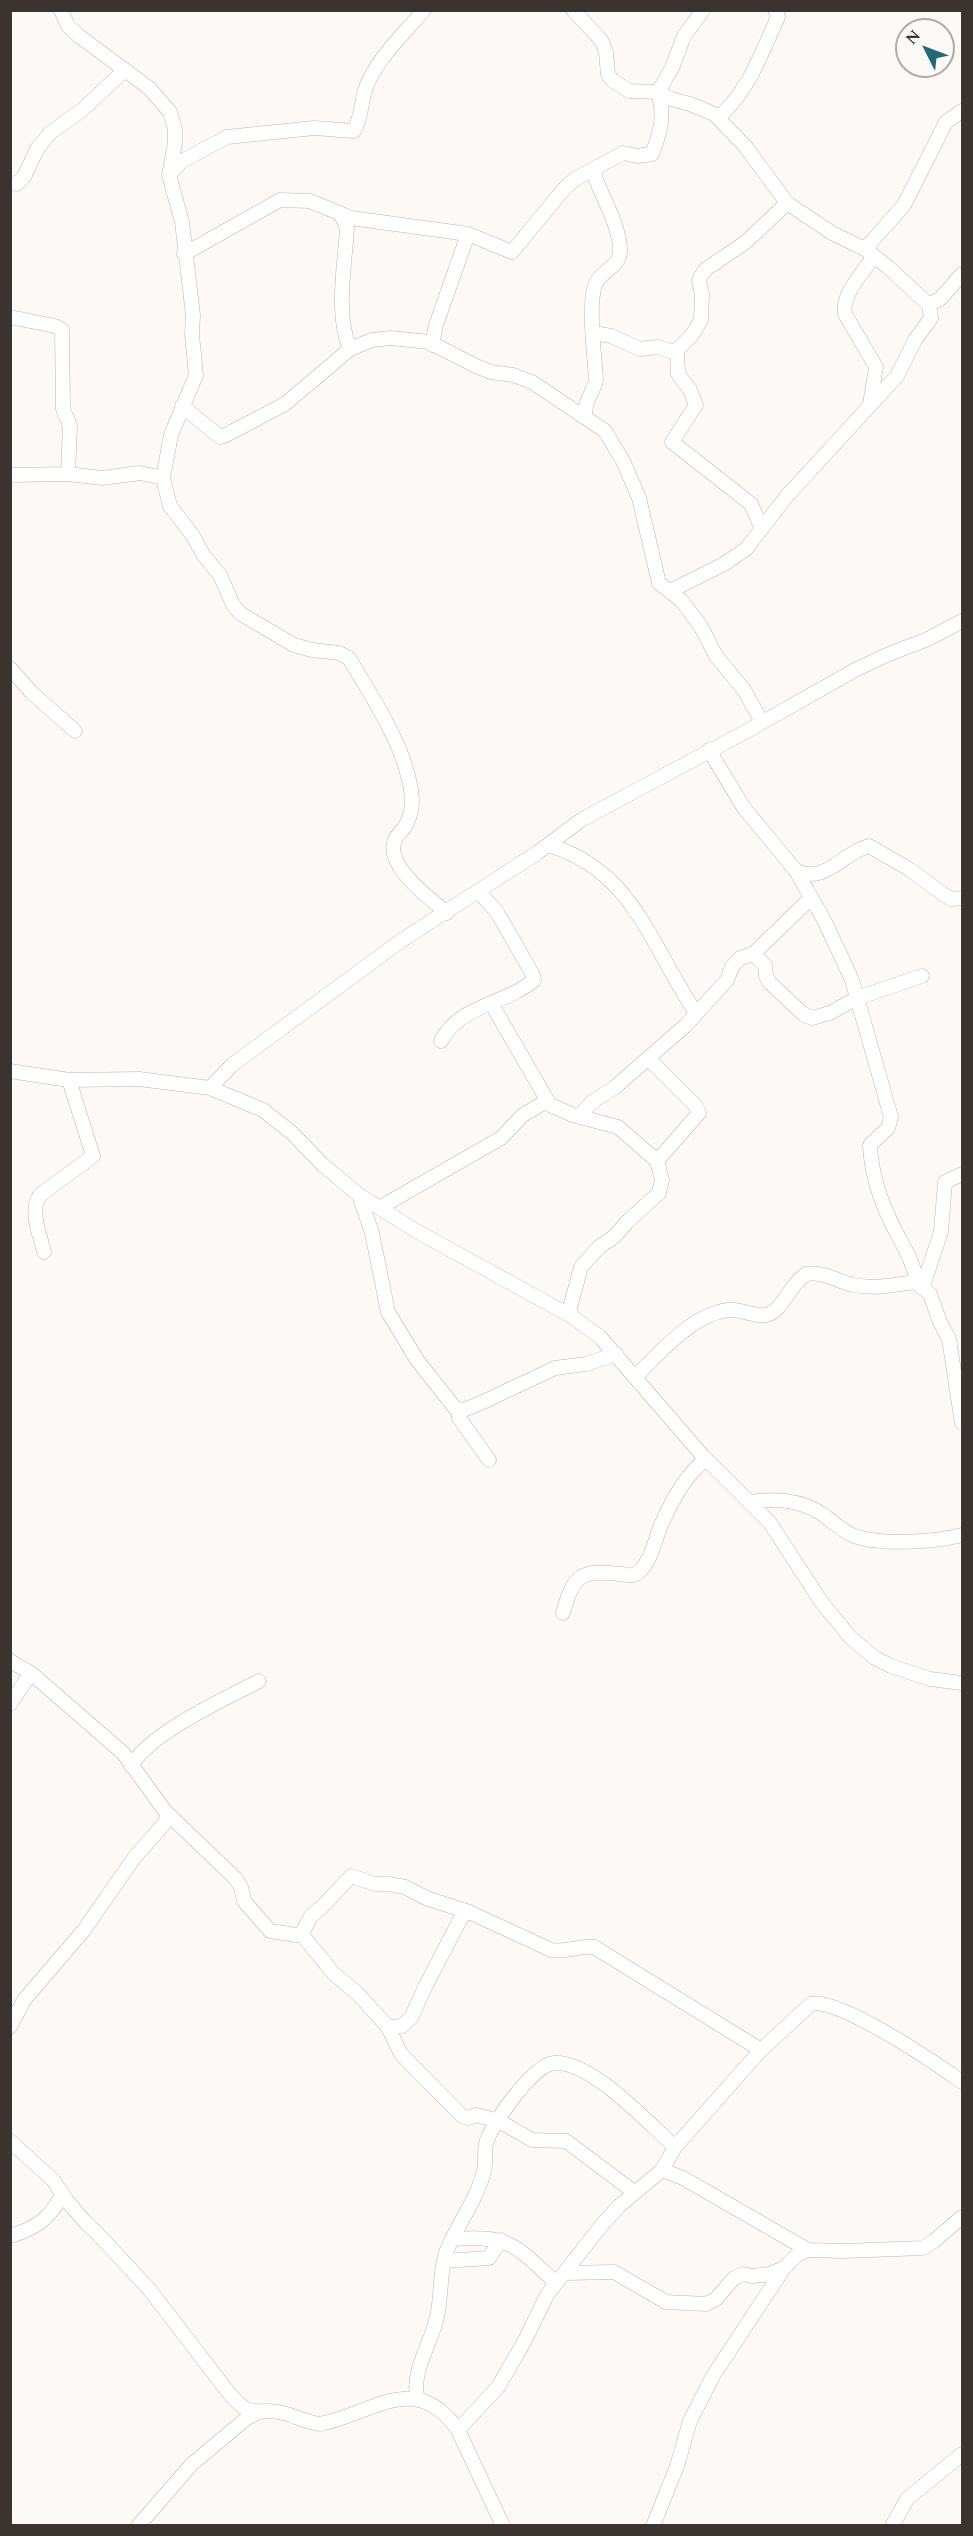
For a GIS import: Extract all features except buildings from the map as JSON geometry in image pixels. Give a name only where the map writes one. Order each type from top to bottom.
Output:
[{"type":"street","points":[[60,10],[68,26],[79,36],[149,88],[170,112],[176,129],[169,175],[182,222],[193,315],[196,375],[171,435],[163,478],[170,506],[193,536],[204,556],[220,575],[232,605],[241,614],[294,645],[312,651],[339,653],[349,658],[386,721],[408,773],[413,810],[394,843],[394,855],[416,886],[447,913]]},
{"type":"street","points":[[169,175],[182,161],[228,137],[314,128],[354,131],[365,91],[373,74],[400,36],[424,10]]},
{"type":"street","points":[[573,10],[601,40],[606,52],[609,77],[629,91],[658,92],[670,99],[709,110],[719,117],[745,146],[787,203],[869,253],[929,305],[931,318],[915,340],[902,369],[892,383],[870,404],[761,527],[750,544],[739,555],[670,591]]},
{"type":"street","points":[[184,254],[280,200],[310,201],[341,215],[468,234],[512,252],[575,179],[623,153],[637,156],[652,154],[660,130],[663,110],[658,92],[672,68],[684,36],[703,10]]},
{"type":"street","points":[[719,117],[748,84],[778,17],[775,10]]},
{"type":"street","points":[[10,183],[17,184],[24,177],[37,149],[50,133],[82,110],[125,70]]},
{"type":"street","points":[[870,404],[876,367],[845,314],[843,306],[869,253],[904,205],[946,122],[963,111]]},
{"type":"street","points":[[586,418],[585,408],[596,380],[593,304],[596,282],[617,262],[620,254],[619,241],[594,169]]},
{"type":"street","points":[[761,527],[752,504],[672,442],[696,405],[690,390],[678,374],[677,350],[692,335],[701,320],[702,294],[699,281],[706,269],[746,242],[787,203]]},
{"type":"street","points":[[341,215],[347,228],[343,321],[345,338],[350,349]]},
{"type":"street","points":[[432,345],[436,325],[468,234]]},
{"type":"street","points":[[929,305],[941,298],[963,274]]},
{"type":"street","points":[[10,317],[55,326],[62,330],[63,409],[70,426],[68,474]]},
{"type":"street","points":[[594,333],[611,336],[640,349],[658,347],[677,350]]},
{"type":"street","points":[[182,406],[220,437],[224,436],[285,404],[350,349],[372,340],[391,338],[422,340],[484,370],[513,375],[532,382],[605,431],[628,472],[639,498],[657,578],[663,586],[682,601],[701,627],[716,656],[744,690],[762,722]]},
{"type":"street","points":[[10,475],[68,474],[102,478],[140,473],[163,478]]},
{"type":"street","points":[[210,1088],[220,1075],[238,1060],[402,940],[447,913],[548,845],[581,819],[855,670],[928,639],[963,621]]},
{"type":"street","points":[[10,668],[32,693],[75,731]]},
{"type":"street","points":[[709,750],[744,808],[796,871],[843,959],[857,998],[891,1118],[888,1128],[870,1144],[873,1168],[887,1214],[911,1257],[921,1284],[930,1294],[940,1322],[956,1340],[963,1423]]},
{"type":"street","points":[[548,845],[568,850],[611,879],[646,926],[696,1013]]},
{"type":"street","points":[[796,871],[808,876],[820,874],[869,846],[909,869],[943,894],[956,900],[963,898]]},
{"type":"street","points":[[441,1041],[455,1021],[523,988],[532,982],[534,977],[497,912],[478,891]]},
{"type":"street","points":[[579,1116],[592,1102],[609,1092],[648,1059],[727,980],[732,967],[740,958],[753,954],[811,898]]},
{"type":"street","points":[[753,954],[765,965],[769,982],[803,1014],[812,1018],[830,1013],[857,998],[922,976]]},
{"type":"street","points":[[491,1003],[547,1101],[558,1109],[618,1126],[657,1161],[662,1180],[659,1193],[615,1236],[599,1246],[581,1267],[570,1308],[571,1316]]},
{"type":"street","points":[[648,1059],[699,1111],[657,1161]]},
{"type":"street","points":[[10,1071],[69,1080],[139,1078],[210,1088],[248,1103],[273,1118],[292,1133],[335,1176],[359,1195],[458,1254],[571,1316],[600,1337],[706,1459],[750,1502],[782,1538],[837,1624],[862,1648],[883,1663],[907,1672],[963,1683]]},
{"type":"street","points":[[44,1252],[34,1211],[35,1202],[40,1195],[93,1156],[69,1080]]},
{"type":"street","points":[[379,1208],[501,1138],[523,1115],[547,1101]]},
{"type":"street","points":[[921,1284],[941,1232],[945,1182],[963,1174]]},
{"type":"street","points":[[359,1195],[372,1233],[388,1312],[434,1384],[445,1399],[458,1410],[459,1418],[489,1460]]},
{"type":"street","points":[[635,1377],[692,1325],[705,1317],[740,1309],[765,1315],[771,1314],[793,1284],[806,1274],[835,1277],[849,1284],[869,1287],[921,1284]]},
{"type":"street","points":[[458,1410],[481,1403],[555,1368],[586,1364],[616,1354]]},
{"type":"street","points":[[563,1612],[573,1586],[582,1576],[589,1574],[631,1576],[639,1572],[648,1557],[668,1509],[699,1465],[706,1459]]},
{"type":"street","points":[[750,1502],[770,1499],[789,1501],[819,1512],[836,1526],[863,1539],[918,1541],[963,1535]]},
{"type":"street","points":[[10,1661],[31,1673],[123,1753],[168,1814],[234,1878],[241,1887],[244,1901],[265,1927],[272,1932],[301,1935],[334,1974],[357,1992],[388,2027],[401,2054],[456,2111],[465,2117],[476,2115],[499,2121],[532,2140],[566,2141],[634,2192]]},
{"type":"street","points":[[10,1704],[31,1673]]},
{"type":"street","points":[[131,1766],[144,1750],[206,1707],[259,1681]]},
{"type":"street","points":[[10,2027],[24,2000],[84,1930],[129,1864],[164,1824],[168,1814]]},
{"type":"street","points":[[301,1935],[311,1916],[351,1876],[375,1884],[405,1887],[426,1898],[469,1912],[551,1950],[570,1952],[580,1948],[594,1947],[761,2050]]},
{"type":"street","points":[[388,2027],[402,2026],[411,2018],[424,1987],[462,1916],[469,1912]]},
{"type":"street","points":[[458,2430],[498,2386],[547,2295],[619,2206],[662,2170],[675,2147],[761,2050],[811,2004],[823,2002],[885,2032],[963,2082]]},
{"type":"street","points":[[418,2400],[415,2381],[432,2338],[444,2261],[485,2170],[486,2143],[499,2121],[536,2071],[551,2063],[562,2063],[585,2070],[614,2092],[675,2147]]},
{"type":"street","points":[[10,2141],[52,2180],[86,2223],[149,2289],[232,2397],[244,2409],[257,2413],[282,2413],[306,2422],[320,2424],[391,2400],[407,2398],[437,2408],[458,2430],[503,2526]]},
{"type":"street","points":[[662,2170],[683,2178],[808,2250]]},
{"type":"street","points":[[10,2236],[29,2229],[49,2216],[62,2195]]},
{"type":"street","points":[[653,2526],[677,2466],[690,2421],[713,2376],[784,2268],[796,2255],[808,2250],[843,2252],[923,2248],[963,2217]]},
{"type":"street","points":[[452,2239],[489,2237],[501,2240],[524,2252],[561,2278],[614,2272],[666,2302],[706,2304],[716,2299],[734,2278],[743,2274],[752,2276],[770,2274],[784,2268]]},
{"type":"street","points":[[444,2261],[489,2258],[501,2240]]},
{"type":"street","points":[[138,2526],[192,2464],[247,2418],[257,2413]]},
{"type":"street","points":[[892,2526],[907,2499],[963,2454]]}]
